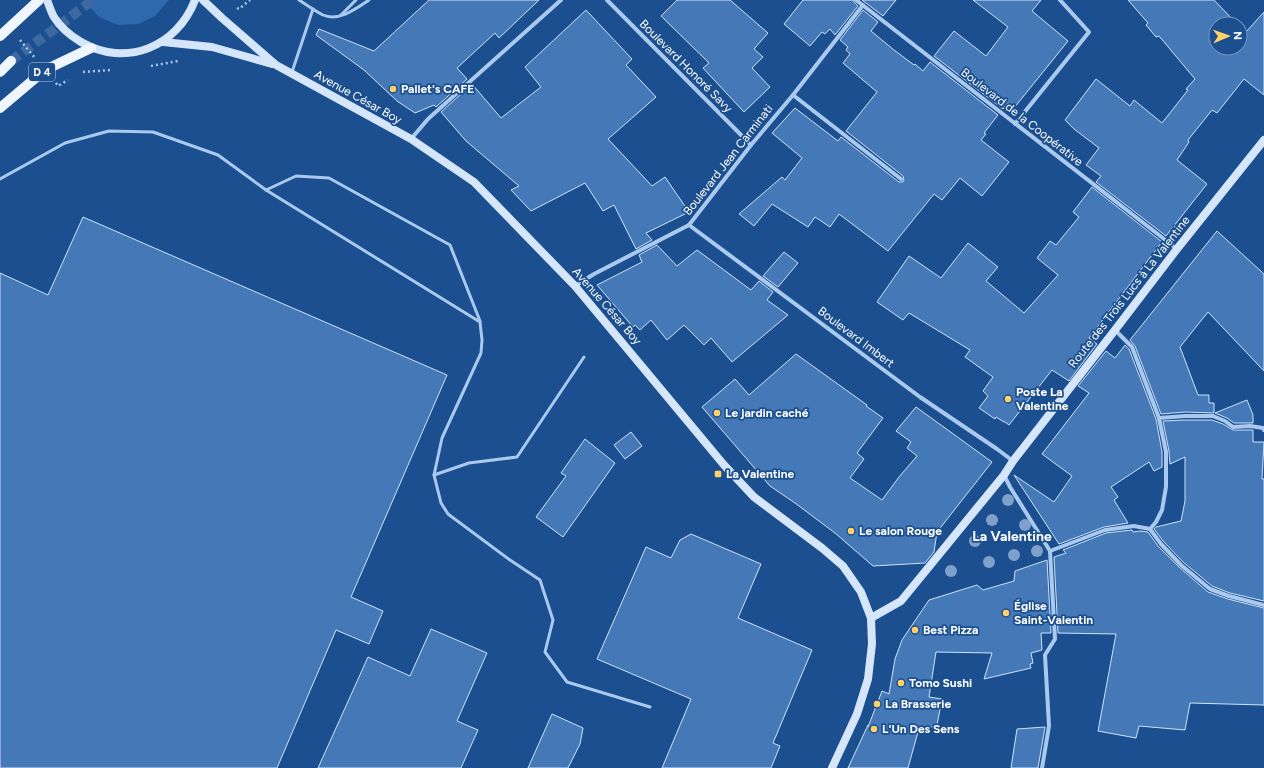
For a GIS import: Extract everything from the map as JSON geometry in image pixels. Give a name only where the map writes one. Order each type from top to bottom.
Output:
[{"type":"main road","points":[[0,36],[39,0]]},
{"type":"main road","name":"D 4","points":[[0,108],[45,70],[91,48]]},
{"type":"main road","points":[[0,68],[11,61],[0,72]]},
{"type":"street","points":[[47,0],[54,17],[70,36],[91,48],[116,54],[141,52],[163,42],[178,29],[190,13],[196,0]]},
{"type":"street","name":"Avenue César Boy","points":[[203,0],[276,65],[411,139],[474,182],[575,286],[724,466],[754,497],[822,548],[843,566],[861,592],[871,618],[872,644],[868,680],[856,714],[832,768]]},
{"type":"street","points":[[411,139],[428,119],[561,0]]},
{"type":"street","name":"Boulevard Honoré Savy","points":[[607,0],[751,145]]},
{"type":"street","name":"Boulevard de la Coopérative","points":[[856,0],[1177,249]]},
{"type":"street","points":[[1015,124],[1089,32],[1060,0]]},
{"type":"street","name":"Boulevard Jean Carminati","points":[[575,286],[594,274],[689,226],[862,5]]},
{"type":"street","name":"Avenue César Boy","points":[[163,42],[212,47],[276,65]]},
{"type":"street","points":[[793,95],[901,179]]},
{"type":"street","name":"Route des Trois Lucs à La Valentine","points":[[871,618],[901,601],[1004,475],[1013,461],[1177,249],[1264,140]]},
{"type":"street","name":"Boulevard Imbert","points":[[689,226],[920,397],[1013,461]]},
{"type":"street","points":[[1115,330],[1132,347],[1159,418],[1166,452],[1166,487],[1162,510],[1156,522],[1150,529]]},
{"type":"street","points":[[1159,418],[1213,416],[1225,421],[1233,427],[1250,426],[1264,428],[1264,430]]},
{"type":"street","points":[[1004,475],[1050,551],[1055,639],[1045,655],[1049,726],[1042,768]]},
{"type":"street","points":[[1050,551],[1105,530],[1134,526],[1150,529],[1161,544],[1176,560],[1210,589],[1229,596],[1264,605]]},
{"type":"lane","points":[[299,0],[325,16],[340,16],[358,8],[370,0]]},
{"type":"lane","points":[[340,16],[356,0]]},
{"type":"lane","points":[[291,74],[313,9]]},
{"type":"lane","points":[[0,179],[65,143],[109,130],[153,132],[218,155],[266,190],[480,322]]},
{"type":"lane","points":[[266,190],[296,176],[329,178],[450,245],[480,322],[482,340],[481,354],[442,438],[434,475],[441,503],[448,514],[510,560],[540,580],[553,620],[545,652],[567,682],[650,707]]},
{"type":"lane","points":[[434,475],[469,463],[516,457],[584,357]]},
{"type":"path","points":[[232,5],[238,9],[250,0]]},
{"type":"shaded area","points":[[83,0],[169,0],[155,16],[138,24],[118,25],[99,17]]},
{"type":"building","points":[[429,0],[539,0],[499,38],[495,33],[457,68],[467,79],[436,107],[434,105],[415,113],[397,101],[364,70],[316,35],[319,29],[374,51]]},
{"type":"building","points":[[677,0],[730,0],[768,33],[754,49],[763,57],[752,68],[770,87],[744,112],[703,68],[709,63],[661,16]]},
{"type":"building","points":[[803,0],[853,0],[858,6],[835,35],[830,29],[825,34],[822,32],[810,46],[784,24]]},
{"type":"building","points":[[862,0],[896,0],[883,16]]},
{"type":"building","points":[[973,0],[1041,0],[1032,11],[1068,41],[1014,108],[1008,103],[1003,109],[934,56],[954,31],[986,56],[1008,27]]},
{"type":"building","points":[[1128,0],[1214,0],[1229,16],[1208,16],[1208,56],[1248,56],[1248,30],[1264,12],[1264,95],[1244,79],[1217,113],[1212,110],[1188,140],[1189,142],[1177,160],[1207,184],[1166,236],[1096,182],[1101,176],[1086,165],[1099,148],[1074,129],[1065,120],[1096,79],[1130,106],[1134,100],[1162,123],[1188,90],[1186,89],[1195,79],[1159,36],[1156,37],[1146,25],[1148,23]]},
{"type":"building","points":[[586,10],[632,59],[626,65],[656,97],[608,139],[652,186],[665,177],[689,212],[646,233],[652,240],[636,249],[614,205],[603,211],[585,183],[531,211],[511,190],[519,186],[466,141],[441,112],[472,84],[501,118],[541,87],[525,67]]},
{"type":"building","points":[[863,10],[878,22],[871,31],[894,50],[923,71],[930,62],[998,115],[984,133],[986,134],[981,140],[1009,162],[982,196],[960,178],[942,200],[934,194],[888,251],[839,214],[830,227],[815,217],[808,227],[772,204],[754,226],[739,214],[782,177],[785,180],[802,158],[772,133],[795,108],[838,141],[841,137],[899,182],[904,181],[903,176],[846,131],[877,92],[843,63],[850,54],[846,50],[848,47],[840,40]]},
{"type":"building","points":[[1092,187],[1162,242],[1089,338],[1097,344],[1069,381],[1052,370],[1009,425],[996,417],[995,419],[979,408],[988,396],[983,391],[993,377],[965,357],[970,350],[909,313],[903,320],[877,302],[909,256],[941,278],[968,243],[998,267],[986,281],[1024,313],[1058,275],[1037,258],[1050,241],[1056,245],[1079,217],[1073,212]]},
{"type":"building","points":[[83,217],[447,375],[351,597],[383,611],[369,644],[336,630],[277,768],[0,768],[0,273],[48,295]]},
{"type":"building","points":[[1217,231],[1264,274],[1264,371],[1208,312],[1180,347],[1198,395],[1209,395],[1209,403],[1214,403],[1214,413],[1185,412],[1161,414],[1135,346],[1130,340]]},
{"type":"building","points":[[657,245],[677,266],[697,250],[751,290],[759,281],[773,292],[767,300],[788,315],[732,362],[711,338],[704,345],[684,325],[667,340],[651,320],[640,330],[635,325],[633,327],[597,285],[642,262],[639,255]]},
{"type":"building","points":[[784,252],[798,263],[778,287],[763,276]]},
{"type":"building","points":[[1125,345],[1129,349],[1156,419],[1162,452],[1162,467],[1154,471],[1149,462],[1111,487],[1118,497],[1114,500],[1128,523],[1104,527],[1059,544],[1014,475],[1054,502],[1072,476],[1042,454],[1089,393],[1078,386],[1106,351],[1115,358]]},
{"type":"building","points":[[796,354],[883,418],[857,453],[864,459],[850,478],[882,500],[917,456],[907,448],[911,442],[896,431],[916,407],[992,462],[937,532],[934,552],[925,563],[873,566],[835,533],[770,486],[702,407],[735,379],[749,395]]},
{"type":"building","points":[[1247,400],[1253,415],[1253,423],[1234,423],[1215,413]]},
{"type":"building","points":[[1212,420],[1233,430],[1253,430],[1253,442],[1264,442],[1262,479],[1264,479],[1264,601],[1230,593],[1212,586],[1183,562],[1154,529],[1156,527],[1181,521],[1185,501],[1185,457],[1170,464],[1163,421]]},
{"type":"building","points":[[631,432],[642,446],[625,459],[614,445]]},
{"type":"building","points":[[585,439],[615,463],[563,537],[536,517],[566,476],[561,473]]},
{"type":"building","points":[[1132,530],[1133,532],[1148,532],[1158,546],[1179,567],[1208,592],[1228,599],[1264,608],[1264,705],[1190,703],[1185,730],[1139,726],[1136,738],[1098,731],[1116,634],[1058,633],[1054,557],[1066,553],[1063,550],[1106,533]]},
{"type":"building","points":[[691,534],[761,564],[738,618],[812,650],[773,743],[780,746],[771,768],[662,768],[691,699],[597,659],[646,547],[671,558],[680,540]]},
{"type":"building","points":[[1047,560],[1051,633],[1041,633],[1042,650],[1031,653],[1033,663],[1030,664],[1031,668],[984,679],[992,653],[936,652],[929,697],[942,699],[937,725],[918,732],[908,768],[848,768],[868,725],[868,727],[882,691],[889,694],[895,659],[902,640],[929,600],[977,585],[983,590],[1014,581],[1015,571]]},
{"type":"building","points":[[431,629],[487,653],[457,721],[478,730],[461,768],[318,768],[368,657],[410,676]]},
{"type":"building","points":[[552,714],[583,728],[580,744],[568,768],[528,768]]},
{"type":"building","points":[[1045,727],[1038,768],[1011,768],[1017,729]]},
{"type":"tunnel","points":[[11,61],[93,0]]},
{"type":"place","name":"Pallet's CAFE","points":[[393,89]]},
{"type":"place","name":"Poste La Valentine","points":[[1008,399]]},
{"type":"place","name":"Le jardin caché","points":[[717,413]]},
{"type":"place","name":"La Valentine","points":[[718,474]]},
{"type":"place","name":"Le salon Rouge","points":[[851,531]]},
{"type":"place","name":"Église Saint-Valentin","points":[[1006,613]]},
{"type":"place","name":"Best Pizza","points":[[915,630]]},
{"type":"place","name":"Tomo Sushi","points":[[901,683]]},
{"type":"place","name":"La Brasserie","points":[[877,704]]},
{"type":"place","name":"L'Un Des Sens","points":[[874,729]]},
{"type":"district","name":"La Valentine","points":[[1012,536]]}]
